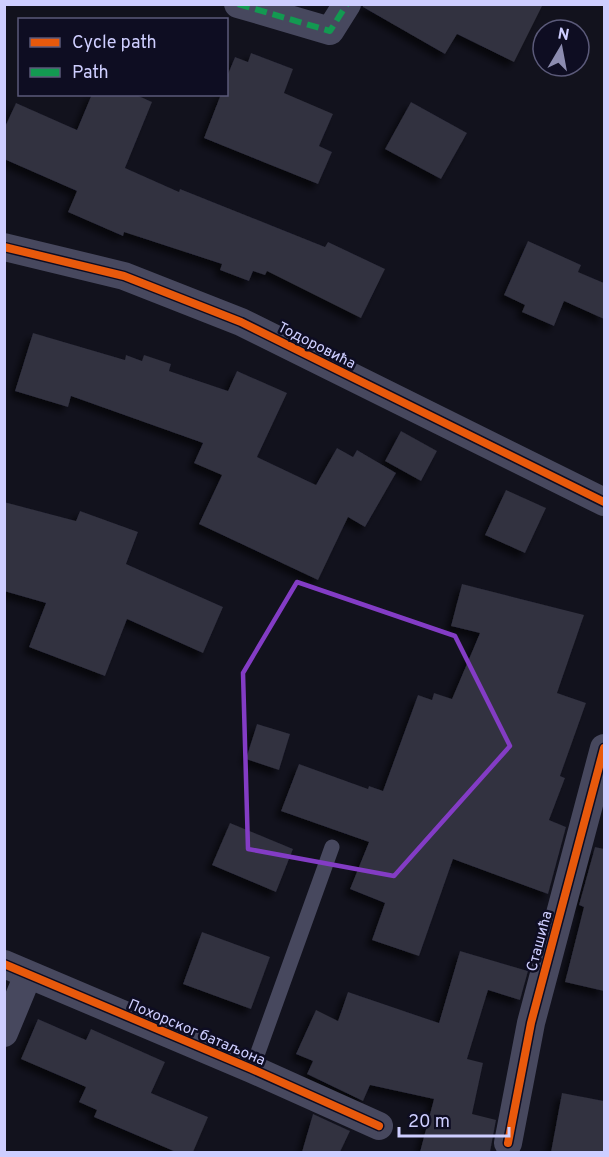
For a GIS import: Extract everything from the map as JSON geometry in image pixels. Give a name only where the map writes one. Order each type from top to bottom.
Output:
[{"type":"street","points":[[238,4],[330,31],[347,4]]},
{"type":"street","name":"Тодоровића","points":[[4,247],[124,276],[241,322],[604,502]]},
{"type":"street","name":"Сташића","points":[[508,1143],[531,1023],[604,748]]},
{"type":"street","name":"Похорског батаљона","points":[[4,1033],[16,969],[252,1069],[379,1126]]},
{"type":"lane","points":[[252,1069],[332,847]]},
{"type":"highlighted area","points":[[297,582],[455,636],[510,746],[394,876],[248,849],[243,673]]},
{"type":"building","points":[[363,4],[543,4],[536,18],[531,18],[531,28],[514,62],[457,34],[445,54],[363,7]]},
{"type":"building","points":[[251,53],[293,69],[284,93],[333,114],[319,146],[332,152],[318,184],[204,138],[220,96],[228,96],[228,74],[235,57],[248,62]]},
{"type":"building","points":[[91,96],[138,96],[152,102],[125,168],[179,192],[180,189],[325,247],[328,242],[385,269],[361,318],[267,271],[265,275],[253,271],[249,281],[220,270],[222,264],[124,232],[123,236],[68,212],[77,191],[4,159],[4,129],[16,103],[77,130]]},
{"type":"building","points":[[411,102],[467,133],[441,179],[385,149]]},
{"type":"building","points":[[528,241],[581,265],[578,272],[604,283],[604,319],[564,301],[554,326],[522,312],[525,305],[504,295]]},
{"type":"building","points":[[33,333],[125,360],[126,355],[142,361],[144,355],[171,364],[169,371],[228,391],[237,371],[287,393],[257,457],[316,485],[337,448],[353,457],[357,450],[396,473],[365,527],[348,517],[318,580],[199,524],[222,475],[194,463],[203,443],[71,396],[68,407],[15,391]]},
{"type":"building","points":[[401,431],[437,451],[421,481],[385,461]]},
{"type":"building","points":[[506,490],[546,508],[525,553],[485,535]]},
{"type":"building","points":[[4,502],[76,521],[80,511],[138,532],[126,564],[223,607],[203,653],[127,619],[105,676],[29,647],[46,603],[4,591]]},
{"type":"building","points":[[462,584],[584,615],[557,693],[586,703],[560,776],[565,778],[549,820],[566,827],[548,894],[453,859],[419,956],[372,940],[385,903],[350,889],[369,842],[281,811],[299,764],[368,789],[369,786],[383,791],[418,695],[432,700],[434,693],[452,699],[480,633],[451,626]]},
{"type":"building","points":[[257,724],[290,734],[279,770],[246,759]]},
{"type":"building","points":[[230,823],[293,849],[276,892],[212,865]]},
{"type":"building","points":[[595,847],[604,849],[604,991],[565,982],[584,907],[579,905]]},
{"type":"building","points":[[202,932],[270,957],[251,1009],[183,984]]},
{"type":"building","points":[[460,951],[528,971],[520,1000],[488,990],[467,1059],[483,1063],[472,1114],[496,1120],[490,1152],[420,1152],[434,1099],[370,1085],[363,1101],[307,1074],[313,1061],[296,1054],[316,1010],[338,1021],[348,992],[439,1023]]},
{"type":"building","points":[[38,1019],[86,1040],[91,1029],[165,1062],[151,1093],[208,1117],[193,1152],[176,1152],[94,1117],[97,1110],[79,1102],[86,1087],[21,1059]]},
{"type":"building","points":[[562,1093],[604,1101],[604,1152],[551,1152]]},
{"type":"building","points":[[313,1114],[350,1131],[340,1152],[302,1152]]},
{"type":"marked path","points":[[238,4],[330,31],[347,4]]},
{"type":"cycle path","points":[[4,247],[124,276],[241,322],[604,502]]},
{"type":"cycle path","points":[[508,1143],[531,1023],[604,748]]},
{"type":"cycle path","points":[[4,964],[252,1069],[379,1126]]}]
